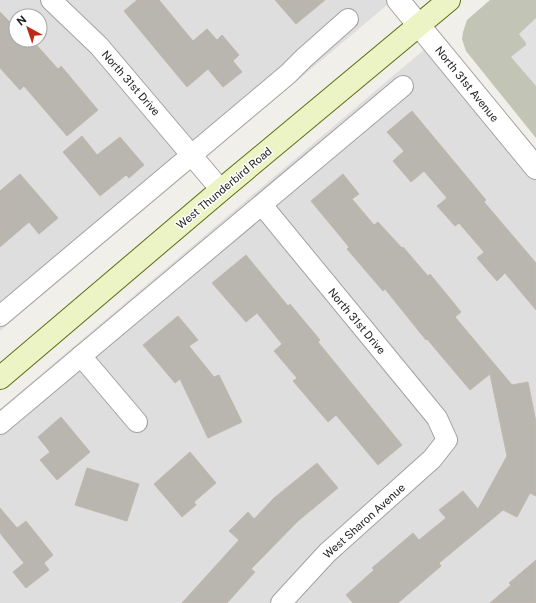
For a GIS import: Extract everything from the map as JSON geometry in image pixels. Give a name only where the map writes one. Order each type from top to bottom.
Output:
[{"type":"main road","name":"West Thunderbird Road","points":[[0,378],[221,190],[449,0]]},
{"type":"street","name":"North 31st Drive","points":[[51,0],[99,46],[221,190]]},
{"type":"street","name":"North 31st Avenue","points":[[398,0],[536,168]]},
{"type":"street","points":[[0,316],[288,74],[348,19]]},
{"type":"street","points":[[0,424],[403,86]]},
{"type":"street","name":"North 31st Drive","points":[[262,205],[437,418],[447,440]]},
{"type":"street","points":[[81,356],[137,422]]},
{"type":"street","name":"West Sharon Avenue","points":[[281,603],[327,553],[432,459],[447,440]]},
{"type":"shaded area","points":[[0,0],[393,0],[0,331]]},
{"type":"shaded area","points":[[490,0],[536,0],[536,138],[466,51],[462,39],[467,20]]},
{"type":"shaded area","points":[[536,18],[536,86],[511,57],[526,45],[519,34]]},
{"type":"shaded area","points":[[433,42],[536,167],[536,603],[0,603],[0,409]]},
{"type":"building","points":[[137,0],[159,0],[193,41],[207,29],[217,40],[222,35],[239,55],[233,61],[242,72],[223,87],[208,69],[187,87],[124,11]]},
{"type":"building","points":[[275,0],[325,0],[296,24]]},
{"type":"building","points":[[0,12],[8,20],[8,48],[39,48],[58,69],[61,66],[98,110],[67,136],[24,86],[20,90],[0,68]]},
{"type":"building","points":[[412,111],[486,200],[484,202],[536,263],[536,310],[505,273],[497,281],[477,258],[484,252],[459,223],[455,226],[437,206],[447,198],[424,171],[411,182],[393,161],[404,151],[387,132]]},
{"type":"building","points":[[82,136],[97,155],[120,137],[144,165],[129,178],[126,175],[100,196],[63,152]]},
{"type":"building","points":[[20,174],[58,218],[39,234],[29,222],[0,247],[0,191]]},
{"type":"building","points":[[343,174],[359,194],[352,199],[374,225],[378,222],[402,248],[403,247],[428,276],[430,274],[461,312],[455,317],[512,385],[528,382],[536,422],[536,496],[530,493],[517,517],[503,510],[439,563],[441,566],[398,603],[353,603],[346,595],[374,570],[372,568],[413,533],[419,540],[446,518],[439,510],[463,491],[478,509],[507,456],[490,374],[470,390],[427,339],[426,340],[385,289],[383,291],[347,249],[349,247],[311,201]]},
{"type":"building","points":[[246,255],[288,306],[290,304],[320,340],[318,342],[402,445],[378,465],[336,415],[328,422],[293,381],[297,378],[274,351],[282,344],[257,313],[246,322],[212,283]]},
{"type":"building","points":[[178,316],[198,340],[189,346],[214,377],[219,375],[242,422],[208,438],[180,379],[175,383],[143,345]]},
{"type":"building","points":[[61,417],[90,452],[57,480],[40,460],[50,452],[38,437]]},
{"type":"building","points":[[190,452],[216,483],[194,502],[196,505],[182,517],[154,484]]},
{"type":"building","points":[[317,463],[338,488],[298,521],[251,569],[255,572],[227,603],[182,603],[239,540],[229,531],[248,512],[254,519],[274,498]]},
{"type":"building","points":[[87,468],[139,484],[127,521],[75,505]]},
{"type":"building","points":[[0,508],[17,528],[26,521],[53,555],[44,563],[49,570],[26,588],[13,572],[24,563],[0,533]]},
{"type":"building","points":[[536,560],[536,603],[490,603],[511,585],[509,583]]}]
